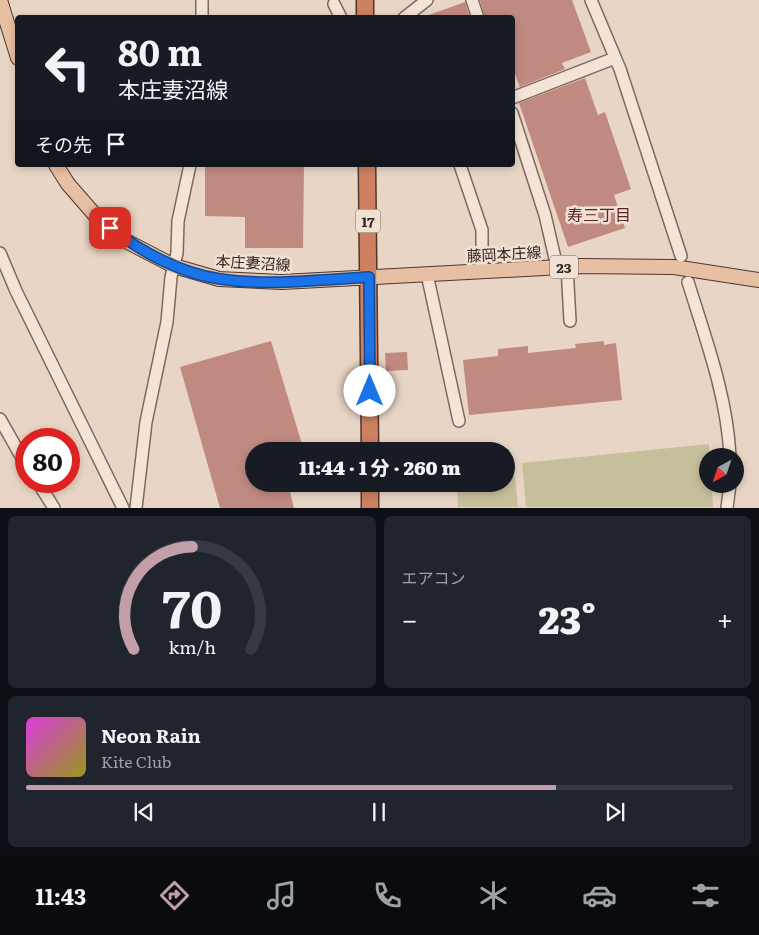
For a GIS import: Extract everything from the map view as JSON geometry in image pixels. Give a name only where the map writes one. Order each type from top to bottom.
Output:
[{"type":"highway","points":[[365,0],[365,15]]},
{"type":"highway","name":"17","points":[[368,167],[370,442]]},
{"type":"highway","points":[[370,492],[370,508]]},
{"type":"main road","points":[[0,0],[15,48]]},
{"type":"main road","name":"本庄妻沼線","points":[[57,167],[80,199],[110,228],[144,252],[174,266],[219,279],[282,282],[369,277]]},
{"type":"main road","name":"藤岡本庄線","points":[[369,277],[562,267],[674,267],[759,280]]},
{"type":"street","points":[[202,0],[202,15]]},
{"type":"street","points":[[408,15],[427,0]]},
{"type":"street","points":[[472,0],[477,15]]},
{"type":"street","points":[[591,0],[615,58],[681,256]]},
{"type":"street","points":[[334,4],[340,15]]},
{"type":"street","points":[[515,97],[615,58]]},
{"type":"street","points":[[515,124],[562,267],[570,321]]},
{"type":"street","points":[[136,508],[146,422],[162,353],[174,266],[176,230],[190,167]]},
{"type":"street","points":[[461,167],[482,230],[482,270]]},
{"type":"street","points":[[0,253],[16,291],[123,508]]},
{"type":"street","points":[[427,274],[459,421]]},
{"type":"street","points":[[688,282],[721,390],[729,425],[730,448]]},
{"type":"street","points":[[0,419],[15,446]]},
{"type":"street","points":[[45,493],[54,508]]},
{"type":"street","points":[[726,508],[728,493]]},
{"type":"shaded area","points":[[709,444],[709,448],[699,448],[699,493],[712,493],[713,507],[526,507],[522,463]]},
{"type":"shaded area","points":[[515,477],[518,507],[458,507],[457,492],[515,492]]},
{"type":"building","points":[[480,0],[572,0],[591,52],[562,63],[565,69],[520,87],[515,74],[515,15],[484,15]]},
{"type":"building","points":[[465,2],[469,15],[429,15]]},
{"type":"building","points":[[585,78],[598,115],[605,112],[631,189],[614,195],[625,228],[568,247],[519,103]]},
{"type":"building","points":[[205,167],[304,167],[303,248],[245,248],[245,217],[205,216]]},
{"type":"building","points":[[271,341],[301,442],[245,442],[245,492],[290,492],[294,508],[220,508],[180,367]]},
{"type":"building","points":[[604,341],[604,345],[616,343],[622,400],[469,415],[463,360],[498,356],[498,349],[528,346],[528,353],[576,348],[575,344]]},
{"type":"building","points":[[407,352],[408,370],[386,371],[385,353]]},
{"type":"district","name":"寿三丁目","points":[[599,214]]},
{"type":"route","points":[[110,228],[144,252],[174,266],[219,279],[282,282],[369,277],[370,391]]}]
